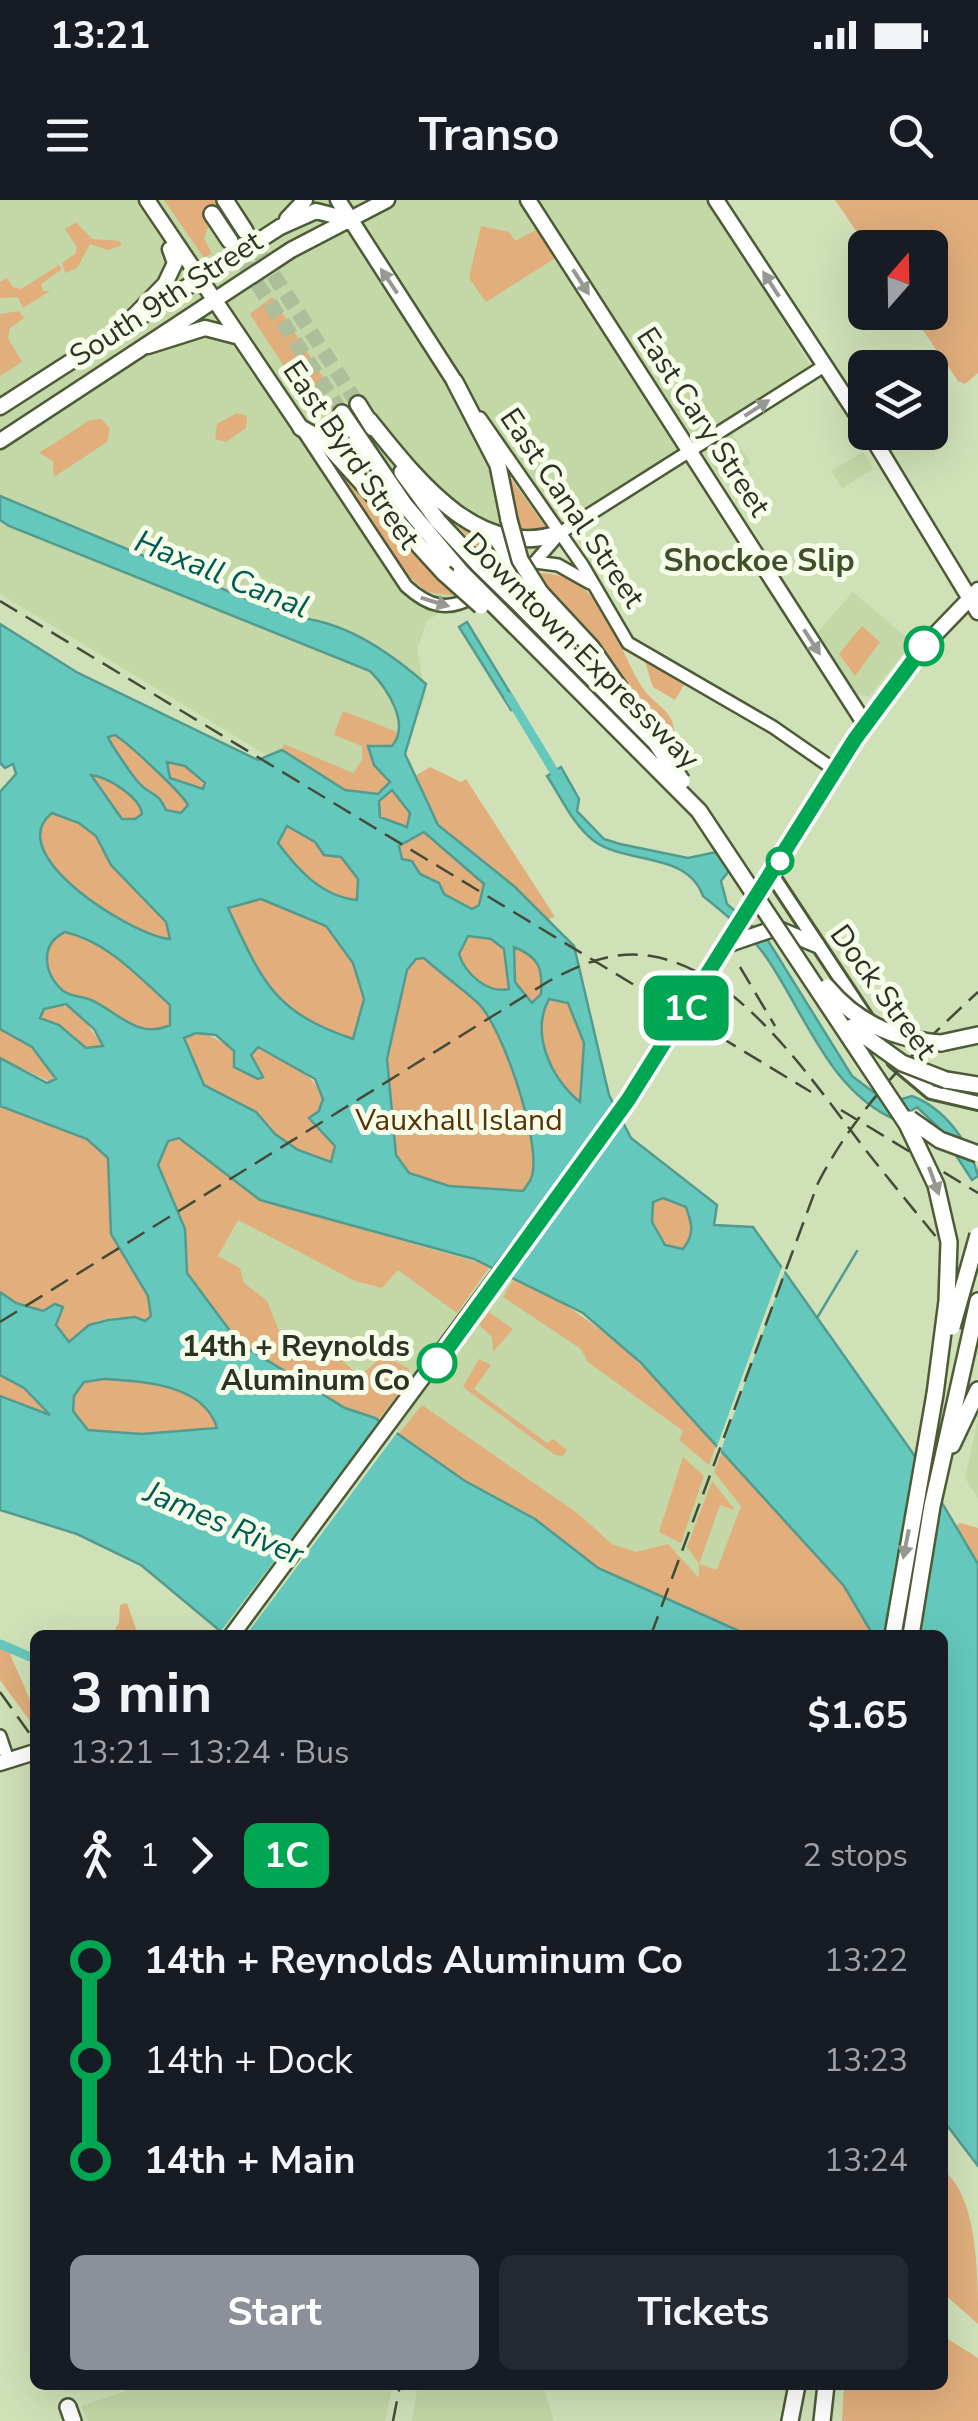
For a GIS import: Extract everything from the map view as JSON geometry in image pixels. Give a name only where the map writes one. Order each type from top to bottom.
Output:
[{"type":"highway","points":[[225,200],[244,231]]},
{"type":"highway","points":[[212,214],[230,242]]},
{"type":"highway","points":[[455,382],[498,465],[520,560],[540,592],[612,674],[652,738]]},
{"type":"highway","name":"Downtown Expressway","points":[[358,404],[412,487],[479,565],[652,738],[798,954]]},
{"type":"highway","name":"Downtown Expressway","points":[[342,414],[404,504],[461,572],[698,811],[832,1006]]},
{"type":"highway","points":[[369,420],[414,476],[493,534],[509,557],[507,578]]},
{"type":"highway","points":[[301,428],[323,440],[444,573],[571,684]]},
{"type":"highway","points":[[493,534],[528,542],[560,533]]},
{"type":"highway","points":[[798,954],[832,994],[877,1028],[919,1042],[958,1041],[978,1034]]},
{"type":"highway","points":[[798,954],[910,1120],[940,1140],[978,1154]]},
{"type":"highway","points":[[832,1006],[859,1034],[902,1063],[946,1080],[978,1086]]},
{"type":"highway","points":[[832,1006],[914,1136],[941,1200],[948,1268],[935,1394],[893,1630]]},
{"type":"highway","points":[[935,1394],[978,1235]]},
{"type":"highway","points":[[913,1630],[932,1506],[978,1300]]},
{"type":"highway","points":[[932,1506],[951,1447],[978,1390]]},
{"type":"highway","points":[[790,2421],[798,2390]]},
{"type":"highway","points":[[797,2421],[799,2390]]},
{"type":"highway","points":[[822,2421],[825,2390]]},
{"type":"main road","name":"East Byrd Street","points":[[147,200],[301,428]]},
{"type":"main road","points":[[280,226],[304,200]]},
{"type":"main road","name":"East Canal Street","points":[[338,200],[455,382]]},
{"type":"main road","name":"South 9th Street","points":[[0,441],[212,300],[347,219],[387,200]]},
{"type":"main road","name":"East Cary Street","points":[[528,200],[865,724]]},
{"type":"main road","points":[[716,200],[848,402]]},
{"type":"main road","name":"South 9th Street","points":[[1,406],[280,226],[316,211],[347,219]]},
{"type":"main road","points":[[126,326],[173,273],[174,256],[159,232],[160,221]]},
{"type":"main road","points":[[142,346],[178,340],[205,328],[237,336]]},
{"type":"main road","points":[[236,1630],[627,1102],[865,724],[924,646],[976,600],[880,450]]},
{"type":"main road","name":"Dock Street","points":[[772,875],[900,1068],[931,1092],[978,1103]]},
{"type":"main road","points":[[728,944],[771,929],[794,932],[816,945]]},
{"type":"main road","points":[[4,1762],[30,1754]]},
{"type":"street","name":"East Byrd Street","points":[[301,428],[406,586],[422,600],[451,607],[535,562],[560,533],[824,366]]},
{"type":"street","name":"East Canal Street","points":[[455,382],[560,533],[628,642],[773,727],[835,770]]},
{"type":"street","points":[[535,562],[558,564],[596,588]]},
{"type":"street","points":[[0,1736],[4,1762]]},
{"type":"shaded area","points":[[0,200],[710,200],[814,372],[427,621],[417,649],[426,697],[367,816],[0,594]]},
{"type":"shaded area","points":[[730,431],[751,463],[722,481],[701,450]]},
{"type":"shaded area","points":[[863,452],[873,469],[842,488],[831,471]]},
{"type":"shaded area","points":[[853,592],[912,642],[869,697],[846,690],[813,637]]},
{"type":"shaded area","points":[[161,1151],[474,1259],[554,1296],[677,1402],[844,1586],[870,1630],[739,1630],[239,1343]]},
{"type":"shaded area","points":[[978,1419],[978,1498],[965,1478]]},
{"type":"shaded area","points":[[129,2390],[392,2390],[385,2421],[88,2421],[81,2406]]},
{"type":"shaded area","points":[[417,2390],[545,2390],[554,2421],[412,2421]]},
{"type":"green space","points":[[164,200],[224,200],[215,206],[204,239],[212,253],[204,258]]},
{"type":"green space","points":[[835,200],[978,200],[978,373],[965,384],[948,367],[948,350],[937,350],[923,330],[948,330],[948,230],[855,230]]},
{"type":"green space","points":[[76,222],[92,239],[119,241],[122,245],[108,250],[90,244],[77,268],[65,273],[62,263],[75,254],[77,247],[65,229]]},
{"type":"green space","points":[[481,226],[509,232],[515,241],[538,229],[557,257],[486,302],[469,278]]},
{"type":"green space","points":[[59,265],[62,269],[41,284],[43,291],[50,291],[23,308],[18,297],[0,298],[0,282],[7,278],[13,287],[21,289]]},
{"type":"green space","points":[[272,297],[326,382],[325,390],[311,399],[304,397],[250,314]]},
{"type":"green space","points":[[19,311],[24,318],[10,328],[8,338],[22,362],[0,376],[0,314]]},
{"type":"green space","points":[[237,413],[247,416],[246,428],[226,442],[215,439],[217,424]]},
{"type":"green space","points":[[102,419],[110,429],[107,442],[54,477],[53,461],[39,453],[90,420]]},
{"type":"green space","points":[[333,419],[378,489],[331,440],[327,431]]},
{"type":"green space","points":[[325,450],[372,510],[460,596],[427,592],[402,570]]},
{"type":"green space","points":[[507,473],[546,528],[519,535]]},
{"type":"green space","points":[[421,486],[485,534],[504,560],[502,574]]},
{"type":"green space","points":[[535,573],[558,575],[576,584],[604,612],[642,687],[672,720],[674,736],[695,753],[683,767],[611,663]]},
{"type":"green space","points":[[862,626],[880,642],[855,676],[839,654]]},
{"type":"green space","points":[[644,659],[685,683],[675,700],[653,687]]},
{"type":"green space","points":[[343,711],[397,732],[397,743],[372,755],[391,781],[378,794],[345,790],[282,749],[284,744],[353,773],[362,760],[362,746],[334,735]]},
{"type":"green space","points":[[116,735],[188,805],[181,813],[166,810],[156,795],[138,783],[108,737]]},
{"type":"green space","points":[[165,763],[185,766],[205,786],[198,789],[170,778]]},
{"type":"green space","points":[[430,767],[461,782],[466,779],[555,917],[547,919],[515,887],[438,825],[413,777]]},
{"type":"green space","points":[[94,774],[131,793],[142,814],[135,819],[119,817],[91,780]]},
{"type":"green space","points":[[392,790],[410,813],[407,828],[380,817],[379,801]]},
{"type":"green space","points":[[52,812],[79,823],[96,836],[111,865],[166,922],[171,939],[103,908],[57,870],[43,849],[41,829]]},
{"type":"green space","points":[[287,825],[315,842],[324,854],[341,857],[359,879],[357,901],[321,887],[294,862],[278,843]]},
{"type":"green space","points":[[424,831],[484,885],[479,905],[472,909],[444,894],[439,883],[420,874],[412,861],[402,859],[399,846]]},
{"type":"green space","points":[[260,899],[327,927],[353,963],[364,999],[354,1039],[327,1029],[288,1005],[262,974],[228,908]]},
{"type":"green space","points":[[65,932],[109,952],[134,972],[171,1005],[170,1025],[159,1029],[138,1027],[91,1000],[62,990],[51,975],[47,959],[51,944]]},
{"type":"green space","points":[[468,936],[491,939],[504,949],[509,989],[485,985],[466,969],[459,954]]},
{"type":"green space","points":[[516,948],[530,956],[540,971],[541,995],[532,1003],[515,982],[511,952]]},
{"type":"green space","name":"Vauxhall Island","points":[[423,958],[477,1002],[507,1057],[517,1082],[533,1153],[532,1176],[524,1191],[449,1186],[409,1173],[396,1155],[387,1059],[407,970],[416,959]]},
{"type":"green space","points":[[550,998],[568,1003],[584,1043],[581,1103],[561,1081],[547,1055],[542,1026]]},
{"type":"green space","points":[[55,1005],[75,1008],[103,1046],[86,1048],[59,1025],[40,1018],[40,1012]]},
{"type":"green space","points":[[0,1029],[32,1047],[54,1072],[53,1083],[0,1058]]},
{"type":"green space","points":[[196,1032],[251,1055],[258,1047],[304,1073],[323,1098],[319,1111],[337,1153],[331,1162],[298,1150],[275,1134],[256,1112],[204,1085],[183,1038]]},
{"type":"green space","points":[[0,1106],[87,1139],[108,1158],[111,1234],[148,1296],[151,1316],[145,1321],[108,1318],[88,1326],[69,1342],[58,1333],[50,1306],[44,1311],[16,1303],[0,1292]]},
{"type":"green space","points":[[179,1138],[260,1200],[490,1266],[457,1313],[398,1270],[382,1288],[355,1281],[238,1220],[218,1256],[240,1268],[244,1283],[267,1301],[281,1336],[338,1357],[360,1376],[384,1355],[409,1369],[408,1381],[378,1420],[345,1408],[239,1343],[187,1273],[185,1229],[158,1165],[168,1141]]},
{"type":"green space","points":[[663,1198],[686,1207],[691,1229],[684,1249],[665,1245],[652,1222],[653,1201]]},
{"type":"green space","points":[[515,1277],[576,1312],[647,1371],[716,1445],[709,1465],[679,1440],[683,1431],[588,1362],[581,1349],[503,1297]]},
{"type":"green space","points":[[489,1312],[513,1329],[493,1352],[492,1337],[479,1325]]},
{"type":"green space","points":[[479,1359],[491,1365],[474,1389],[547,1443],[553,1439],[567,1450],[563,1456],[555,1455],[463,1387]]},
{"type":"green space","points":[[0,1375],[24,1388],[52,1417],[0,1396]]},
{"type":"green space","points":[[104,1379],[153,1384],[186,1394],[210,1414],[217,1429],[143,1434],[88,1430],[73,1411],[74,1396],[84,1382]]},
{"type":"green space","points":[[422,1405],[577,1513],[612,1544],[636,1552],[668,1544],[699,1578],[699,1564],[717,1570],[741,1506],[714,1472],[722,1452],[844,1586],[870,1630],[737,1630],[598,1568],[535,1519],[465,1481],[398,1435]]},
{"type":"green space","points":[[683,1457],[704,1476],[681,1543],[659,1532]]},
{"type":"green space","points":[[712,1481],[735,1510],[720,1505],[699,1564],[687,1547]]},
{"type":"green space","points":[[960,1523],[978,1528],[978,1564],[953,1528]]},
{"type":"green space","points":[[127,1603],[136,1630],[114,1630],[119,1623],[120,1605]]},
{"type":"green space","points":[[0,1648],[9,1650],[29,1697],[30,1721],[0,1680]]},
{"type":"green space","points":[[948,2175],[963,2198],[974,2238],[978,2324],[948,2297]]},
{"type":"green space","points":[[948,2339],[978,2358],[978,2421],[842,2421],[844,2390],[948,2390]]},
{"type":"water","name":"James River","points":[[0,496],[290,617],[346,630],[380,649],[426,684],[405,754],[438,825],[515,887],[574,946],[609,1095],[631,1138],[717,1205],[714,1225],[753,1227],[912,1452],[978,1564],[978,2166],[948,2127],[948,1630],[870,1630],[844,1586],[640,1362],[583,1313],[474,1259],[260,1200],[179,1138],[168,1141],[158,1165],[185,1229],[187,1273],[239,1343],[345,1408],[375,1418],[465,1481],[535,1519],[598,1568],[737,1630],[219,1630],[141,1565],[77,1534],[0,1510],[0,1396],[50,1415],[24,1388],[0,1375],[0,1292],[16,1303],[43,1311],[55,1304],[63,1307],[56,1325],[69,1342],[89,1325],[135,1317],[145,1321],[151,1316],[148,1296],[111,1234],[108,1158],[87,1139],[0,1106],[0,1058],[47,1083],[56,1079],[32,1047],[0,1029],[0,792],[16,774],[13,764],[5,768],[0,763],[0,624],[78,673],[258,760],[282,750],[345,790],[378,794],[390,782],[374,765],[368,746],[392,746],[399,727],[389,696],[370,671],[0,520]],"holes":[[[115,735],[166,780],[188,805],[181,813],[166,810],[136,780],[108,737]],[[167,762],[185,766],[205,783],[203,789],[170,778]],[[91,775],[122,789],[136,801],[142,814],[135,819],[122,819]],[[392,790],[410,813],[407,827],[380,817],[379,801]],[[52,813],[79,823],[96,836],[111,865],[166,922],[170,939],[129,924],[103,909],[57,870],[43,850],[41,830]],[[287,826],[315,842],[324,855],[341,857],[358,879],[357,900],[322,888],[278,843]],[[424,832],[484,884],[479,905],[472,909],[444,894],[439,883],[420,874],[412,861],[402,859],[399,846]],[[261,899],[326,926],[353,963],[364,999],[353,1039],[304,1017],[273,991],[228,908]],[[65,932],[122,961],[170,1005],[170,1025],[159,1029],[138,1027],[91,1000],[65,992],[48,967],[51,944]],[[468,936],[491,939],[504,949],[509,989],[493,988],[478,981],[459,954]],[[514,947],[538,964],[541,994],[532,1003],[515,982]],[[424,958],[478,1003],[508,1058],[533,1154],[533,1173],[523,1191],[449,1186],[409,1173],[396,1155],[387,1059],[407,970],[416,959]],[[549,999],[568,1003],[584,1043],[580,1102],[552,1068],[542,1026]],[[66,1004],[94,1029],[103,1046],[86,1048],[59,1025],[40,1018],[44,1009]],[[196,1033],[216,1035],[234,1051],[234,1067],[258,1079],[263,1077],[251,1055],[258,1047],[315,1079],[323,1099],[319,1111],[309,1118],[335,1146],[331,1162],[298,1150],[275,1134],[256,1112],[204,1085],[184,1038]],[[663,1198],[686,1207],[691,1229],[683,1249],[665,1245],[652,1222],[653,1202]],[[104,1379],[153,1384],[199,1402],[217,1428],[142,1434],[88,1430],[73,1411],[74,1396],[84,1382]]]},
{"type":"water","points":[[467,622],[518,706],[511,710],[459,627]]},
{"type":"water","points":[[561,767],[579,799],[577,811],[604,839],[688,858],[730,849],[739,858],[721,881],[727,904],[767,939],[852,1076],[888,1103],[912,1096],[935,1109],[962,1139],[978,1176],[972,1180],[937,1126],[917,1107],[896,1120],[852,1090],[820,1047],[764,954],[703,896],[684,872],[594,841],[574,819],[547,776]]},
{"type":"pier","points":[[617,1099],[627,1119],[509,1280],[491,1272]]},
{"type":"pier","points":[[784,1261],[787,1265],[719,1456],[715,1452]]},
{"type":"pier","points":[[383,1418],[399,1430],[250,1630],[222,1630]]},
{"type":"waterway","name":"Haxall Canal","points":[[509,697],[558,778]]},
{"type":"waterway","points":[[817,1318],[857,1251]]},
{"type":"waterway","points":[[0,1644],[30,1657]]},
{"type":"tunnel","points":[[248,236],[358,404]]},
{"type":"tunnel","points":[[232,245],[342,413]]},
{"type":"railway","points":[[0,601],[811,1092]]},
{"type":"railway","points":[[0,1322],[549,981],[585,964],[624,955],[651,956],[685,966],[717,984],[747,1008],[802,1068],[978,1288]]},
{"type":"railway","points":[[740,967],[775,1026]]},
{"type":"railway","points":[[653,1630],[818,1183],[869,1104],[978,992]]},
{"type":"railway","points":[[841,1110],[978,1193]]},
{"type":"railway","points":[[0,1692],[30,1734]]},
{"type":"railway","points":[[393,2421],[399,2390]]},
{"type":"bus line","name":"1C","points":[[437,1363],[628,1100],[757,901],[855,739],[924,646]]},
{"type":"place","name":"14th + Reynolds Aluminum Co","points":[[437,1363]]},
{"type":"district","name":"Shockoe Slip","points":[[759,560]]}]
